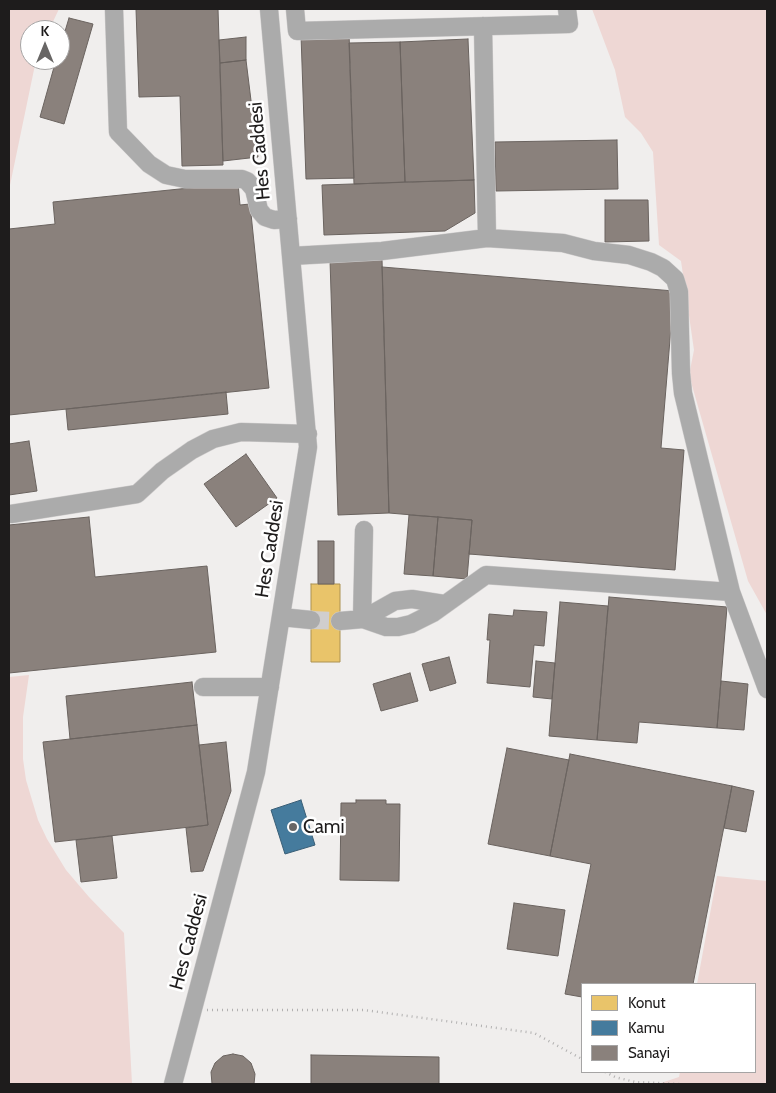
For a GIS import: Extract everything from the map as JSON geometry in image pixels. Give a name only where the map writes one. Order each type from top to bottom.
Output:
[{"type":"street","points":[[114,9],[118,132],[149,164],[166,175],[185,179],[242,179],[247,181],[254,189],[259,210],[265,217],[274,220],[288,219]]},
{"type":"street","name":"Hes Caddesi","points":[[173,1084],[256,772],[308,447],[269,9]]},
{"type":"street","points":[[295,9],[297,31],[569,24],[568,9]]},
{"type":"street","points":[[483,26],[487,238]]},
{"type":"street","points":[[291,256],[382,251],[487,238],[563,243],[594,251],[629,255],[663,268],[675,279],[679,292],[683,394],[731,592],[767,689]]},
{"type":"street","points":[[11,514],[138,494],[162,472],[192,450],[222,437],[241,432],[308,434]]},
{"type":"street","points":[[362,620],[364,530]]},
{"type":"street","points":[[340,621],[362,620],[386,627],[411,624],[433,613],[486,575],[731,592]]},
{"type":"street","points":[[362,620],[395,601],[412,599],[444,604]]},
{"type":"street","points":[[281,617],[311,620]]},
{"type":"street","points":[[203,686],[270,687]]},
{"type":"path","points":[[193,1010],[364,1010],[534,1033],[581,1058]]},
{"type":"path","points":[[607,1073],[635,1082],[681,1084]]},
{"type":"shaded area","points":[[9,9],[59,9],[54,20],[20,20],[20,70],[34,70],[9,190]]},
{"type":"shaded area","points":[[592,9],[767,9],[767,615],[748,581],[689,375],[694,350],[681,261],[659,245],[653,152],[641,133],[625,117],[615,70]]},
{"type":"shaded area","points":[[29,675],[23,717],[23,759],[26,780],[38,820],[66,870],[124,933],[132,1084],[9,1084],[9,677]]},
{"type":"shaded area","points":[[717,876],[767,881],[767,1084],[658,1084],[679,1077],[680,1073],[756,1073],[756,983],[697,983]]},
{"type":"building: Konut","points":[[311,584],[340,584],[340,662],[311,662]]},
{"type":"building: Kamu","name":"Cami","points":[[301,800],[315,845],[285,854],[271,810]]},
{"type":"building: Sanayi","points":[[136,9],[218,9],[223,165],[182,166],[180,96],[139,97]]},
{"type":"building: Sanayi","points":[[69,18],[93,24],[64,124],[40,117],[53,70],[70,70],[70,20]]},
{"type":"building: Sanayi","points":[[349,33],[354,178],[306,179],[301,35]]},
{"type":"building: Sanayi","points":[[246,37],[246,60],[220,63],[219,40]]},
{"type":"building: Sanayi","points":[[468,39],[474,180],[405,182],[400,42]]},
{"type":"building: Sanayi","points":[[400,42],[405,182],[354,184],[349,43]]},
{"type":"building: Sanayi","points":[[246,60],[258,157],[223,161],[220,63]]},
{"type":"building: Sanayi","points":[[617,140],[618,189],[496,191],[495,142]]},
{"type":"building: Sanayi","points":[[474,180],[475,213],[445,231],[324,235],[322,185]]},
{"type":"building: Sanayi","points":[[238,183],[240,205],[250,204],[269,388],[9,415],[9,229],[55,224],[53,202]]},
{"type":"building: Sanayi","points":[[605,200],[648,200],[649,241],[605,242]]},
{"type":"building: Sanayi","points":[[382,259],[389,513],[338,515],[330,260]]},
{"type":"building: Sanayi","points":[[382,267],[674,291],[661,448],[684,450],[675,570],[469,554],[472,520],[389,513]]},
{"type":"building: Sanayi","points":[[226,392],[228,414],[68,430],[66,409]]},
{"type":"building: Sanayi","points":[[29,441],[37,491],[9,495],[9,444]]},
{"type":"building: Sanayi","points":[[246,454],[277,498],[236,527],[204,484]]},
{"type":"building: Sanayi","points":[[409,515],[438,517],[433,576],[404,574]]},
{"type":"building: Sanayi","points":[[89,517],[95,577],[207,566],[216,652],[9,673],[9,525]]},
{"type":"building: Sanayi","points":[[438,517],[472,520],[467,579],[433,576]]},
{"type":"building: Sanayi","points":[[318,541],[334,541],[334,584],[318,584]]},
{"type":"building: Sanayi","points":[[609,597],[727,607],[717,728],[639,722],[637,743],[597,740]]},
{"type":"building: Sanayi","points":[[560,602],[608,606],[597,740],[549,736]]},
{"type":"building: Sanayi","points":[[514,610],[547,612],[544,646],[534,645],[530,687],[487,683],[490,640],[487,640],[489,614],[513,616]]},
{"type":"building: Sanayi","points":[[449,657],[456,683],[430,691],[422,664]]},
{"type":"building: Sanayi","points":[[536,661],[555,663],[552,699],[533,697]]},
{"type":"building: Sanayi","points":[[410,673],[418,701],[381,711],[373,684]]},
{"type":"building: Sanayi","points":[[721,681],[748,684],[744,730],[717,728]]},
{"type":"building: Sanayi","points":[[192,682],[197,725],[70,739],[66,696]]},
{"type":"building: Sanayi","points":[[197,725],[208,825],[55,842],[43,742]]},
{"type":"building: Sanayi","points":[[226,742],[231,791],[203,871],[191,872],[186,828],[208,825],[199,745]]},
{"type":"building: Sanayi","points":[[507,748],[569,760],[550,856],[488,844]]},
{"type":"building: Sanayi","points":[[570,754],[732,786],[693,983],[581,983],[581,997],[565,994],[591,864],[550,856]]},
{"type":"building: Sanayi","points":[[732,786],[754,791],[746,832],[724,828]]},
{"type":"building: Sanayi","points":[[356,800],[386,800],[386,804],[400,804],[399,881],[340,880],[341,803],[356,803]]},
{"type":"building: Sanayi","points":[[112,836],[117,878],[81,882],[76,840]]},
{"type":"building: Sanayi","points":[[514,903],[565,910],[558,956],[507,949]]},
{"type":"building: Sanayi","points":[[233,1054],[243,1056],[251,1063],[255,1074],[254,1084],[212,1084],[211,1072],[215,1063],[223,1056]]},
{"type":"building: Sanayi","points":[[311,1055],[439,1057],[439,1084],[311,1084]]},
{"type":"tunnel","points":[[311,620],[340,621]]},
{"type":"place","name":"Cami","points":[[293,827]]}]
